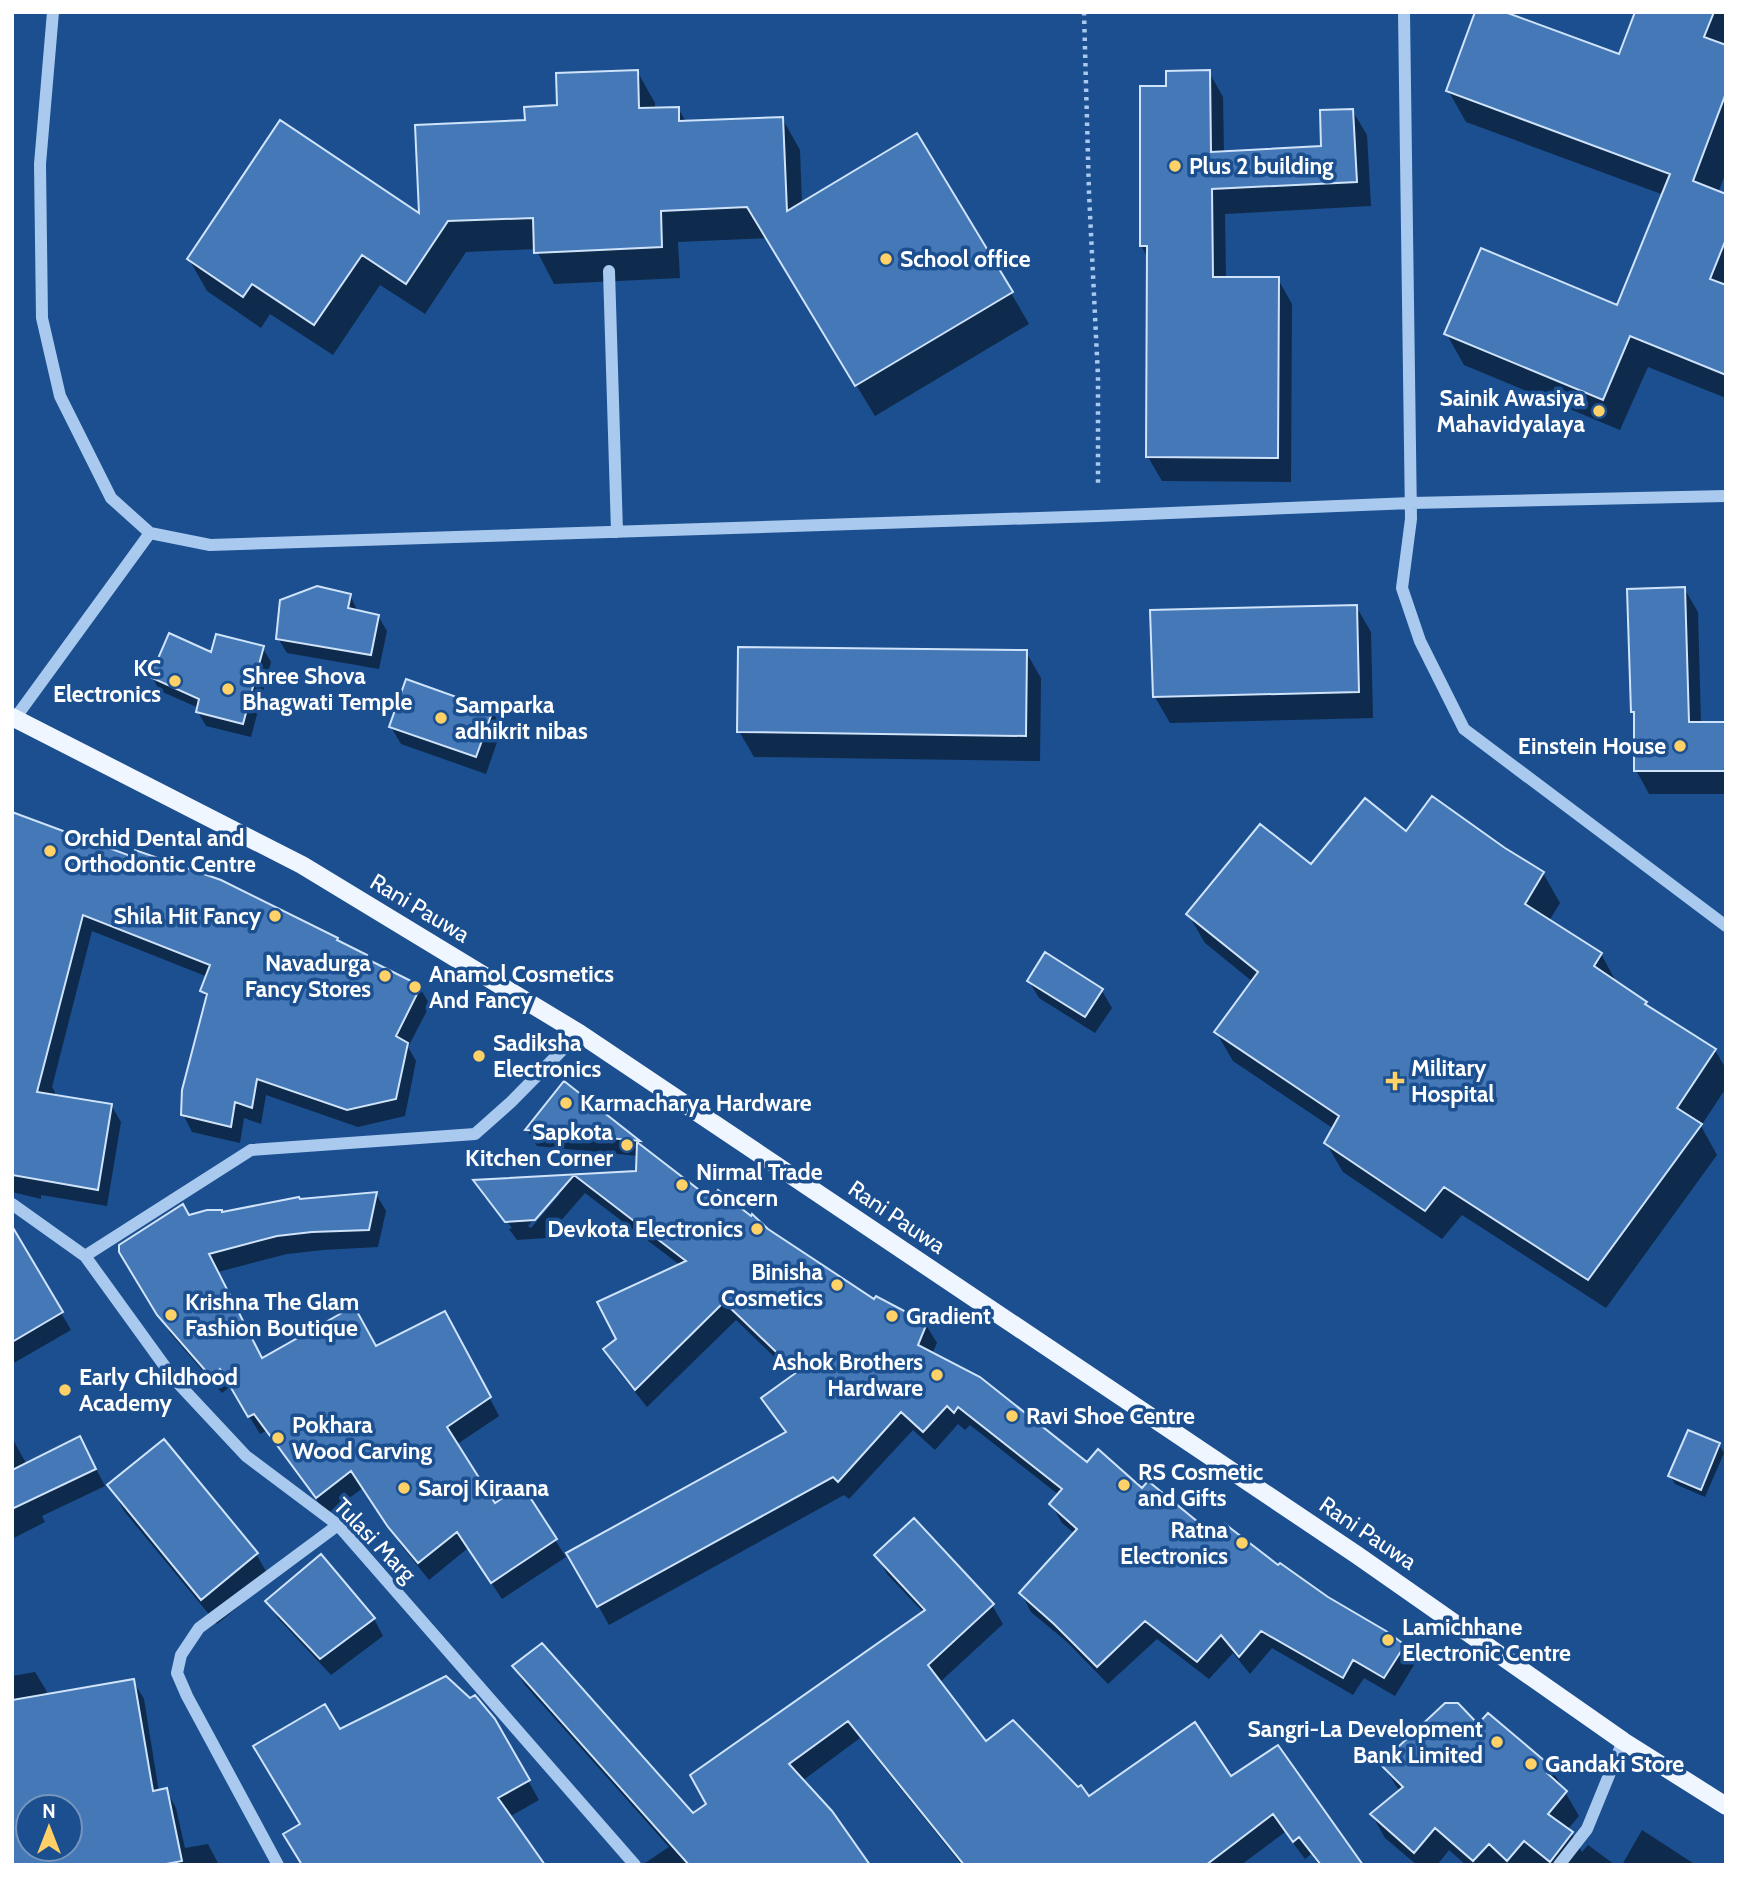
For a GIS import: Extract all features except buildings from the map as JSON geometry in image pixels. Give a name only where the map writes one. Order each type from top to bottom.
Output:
[{"type":"main road","name":"Rani Pauwa","points":[[14,717],[302,865],[579,1033],[1357,1555],[1623,1741],[1726,1806]]},
{"type":"street","points":[[53,12],[40,164],[42,318],[60,396],[110,498],[150,533],[210,545],[1411,503],[1726,496]]},
{"type":"street","points":[[1404,12],[1411,519],[1402,588],[1420,641],[1464,729],[1726,926]]},
{"type":"street","points":[[609,271],[617,532]]},
{"type":"street","points":[[14,717],[150,533]]},
{"type":"street","points":[[85,1256],[251,1150],[475,1134],[511,1102],[579,1033]]},
{"type":"street","name":"Tulasi Marg","points":[[12,1204],[85,1256],[183,1389],[246,1456],[338,1525],[635,1865]]},
{"type":"street","points":[[278,1865],[177,1673],[181,1655],[199,1628],[338,1525]]},
{"type":"street","points":[[1559,1865],[1587,1829],[1623,1741]]},
{"type":"path","points":[[1084,12],[1098,377],[1098,516]]},
{"type":"place","name":"Plus 2 building","points":[[1175,166]]},
{"type":"place","name":"School office","points":[[886,259]]},
{"type":"place","name":"Sainik Awasiya Mahavidyalaya","points":[[1599,411]]},
{"type":"place","name":"KC Electronics","points":[[175,681]]},
{"type":"place","name":"Shree Shova Bhagwati Temple","points":[[228,689]]},
{"type":"place","name":"Samparka adhikrit nibas","points":[[441,718]]},
{"type":"place","name":"Einstein House","points":[[1680,746]]},
{"type":"place","name":"Orchid Dental and Orthodontic Centre","points":[[50,851]]},
{"type":"place","name":"Shila Hit Fancy","points":[[275,916]]},
{"type":"place","name":"Navadurga Fancy Stores","points":[[385,976]]},
{"type":"place","name":"Anamol Cosmetics And Fancy","points":[[415,987]]},
{"type":"place","name":"Sadiksha Electronics","points":[[479,1056]]},
{"type":"place","name":"Military Hospital","points":[[1395,1081]]},
{"type":"place","name":"Karmacharya Hardware","points":[[566,1103]]},
{"type":"place","name":"Sapkota Kitchen Corner","points":[[627,1145]]},
{"type":"place","name":"Nirmal Trade Concern","points":[[682,1185]]},
{"type":"place","name":"Devkota Electronics","points":[[757,1229]]},
{"type":"place","name":"Binisha Cosmetics","points":[[837,1285]]},
{"type":"place","name":"Krishna The Glam Fashion Boutique","points":[[171,1315]]},
{"type":"place","name":"Gradient","points":[[892,1316]]},
{"type":"place","name":"Ashok Brothers Hardware","points":[[937,1375]]},
{"type":"place","name":"Early Childhood Academy","points":[[65,1390]]},
{"type":"place","name":"Ravi Shoe Centre","points":[[1012,1416]]},
{"type":"place","name":"Pokhara Wood Carving","points":[[278,1438]]},
{"type":"place","name":"RS Cosmetic and Gifts","points":[[1124,1485]]},
{"type":"place","name":"Saroj Kiraana","points":[[404,1488]]},
{"type":"place","name":"Ratna Electronics","points":[[1242,1543]]},
{"type":"place","name":"Lamichhane Electronic Centre","points":[[1388,1640]]},
{"type":"place","name":"Sangri-La Development Bank Limited","points":[[1497,1742]]},
{"type":"place","name":"Gandaki Store","points":[[1531,1764]]}]
